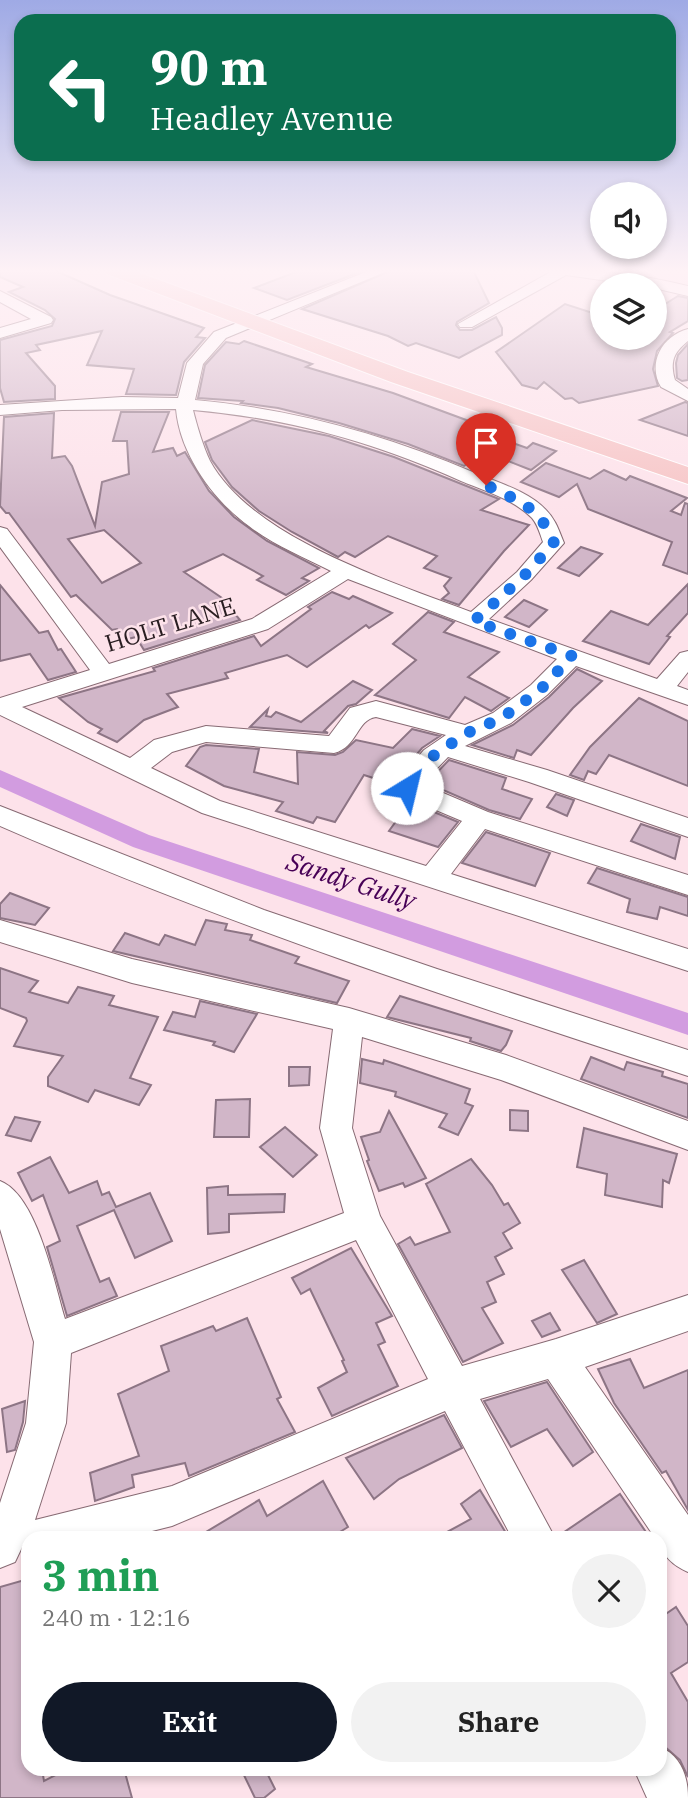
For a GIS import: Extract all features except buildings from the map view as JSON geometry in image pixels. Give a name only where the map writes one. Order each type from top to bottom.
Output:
[{"type":"highway","points":[[334,354],[688,476]]},
{"type":"highway","points":[[384,354],[490,392],[688,456]]},
{"type":"street","points":[[203,354],[195,363],[184,411],[201,461],[225,494],[257,523],[346,571],[474,621],[688,698]]},
{"type":"street","points":[[666,354],[661,366],[667,383],[688,396]]},
{"type":"street","points":[[0,410],[57,403],[186,402],[266,412],[341,427],[426,456],[526,504],[545,522],[554,543],[524,576],[474,621]]},
{"type":"street","points":[[0,533],[103,672]]},
{"type":"street","name":"HOLT LANE","points":[[0,706],[260,624],[346,571]]},
{"type":"street","points":[[572,656],[540,690],[502,718],[456,741],[415,773],[407,788],[479,818],[688,885]]},
{"type":"street","points":[[662,688],[688,658]]},
{"type":"street","points":[[0,706],[211,807],[688,961]]},
{"type":"street","points":[[131,770],[163,746],[206,734],[334,745],[340,741],[354,717],[364,709],[376,709],[538,776],[688,828]]},
{"type":"street","points":[[0,815],[95,858],[392,965],[688,1063]]},
{"type":"street","points":[[432,878],[479,818]]},
{"type":"street","points":[[0,931],[132,971],[349,1020],[506,1068],[688,1136]]},
{"type":"street","points":[[349,1020],[336,1128],[364,1221],[530,1531]]},
{"type":"street","points":[[0,1197],[20,1231],[53,1342],[46,1423],[19,1509],[0,1548]]},
{"type":"street","points":[[53,1342],[364,1221]]},
{"type":"street","points":[[70,1531],[172,1506],[453,1388],[556,1358],[688,1313]]},
{"type":"street","points":[[556,1358],[688,1551]]},
{"type":"street","points":[[0,1548],[21,1543]]},
{"type":"street","points":[[661,1776],[672,1798]]},
{"type":"waterway","name":"Sandy Gully","points":[[0,778],[141,841],[688,1024]]},
{"type":"route","points":[[407,788],[415,773],[433,756],[467,733],[502,718],[540,690],[572,656],[474,621],[524,576],[554,543],[545,522],[526,504],[486,485]]}]
